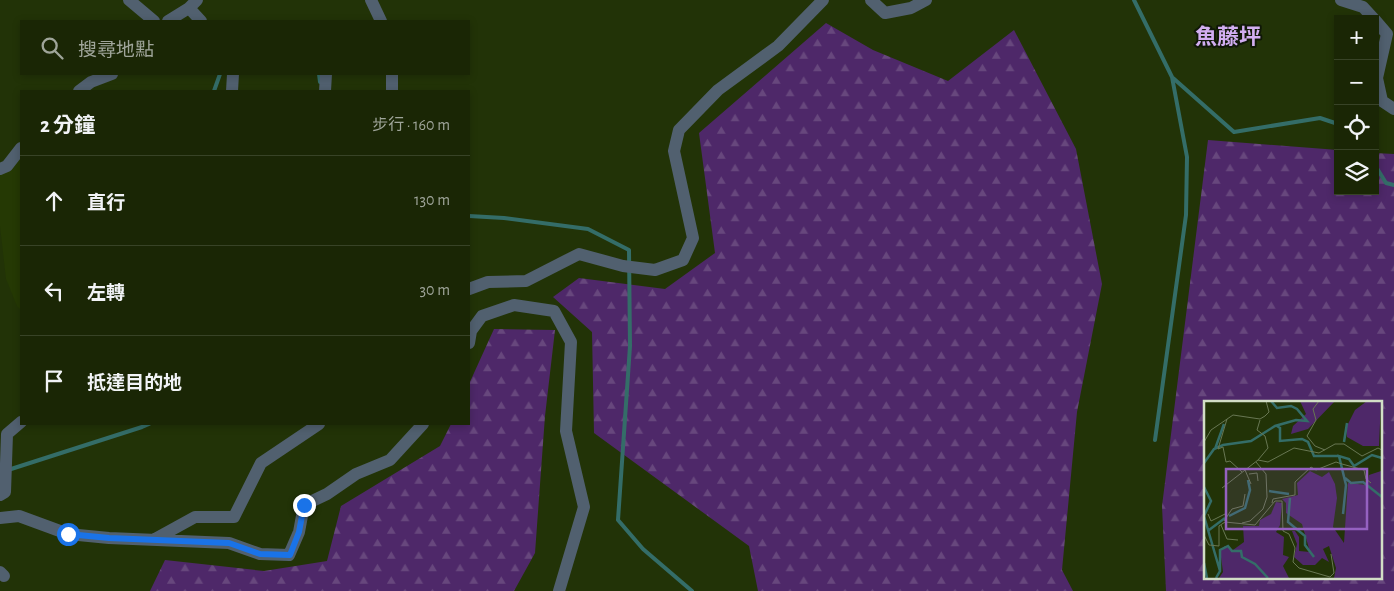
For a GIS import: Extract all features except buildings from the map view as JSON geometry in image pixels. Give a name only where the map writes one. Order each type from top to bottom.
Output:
[{"type":"street","points":[[129,0],[153,20]]},
{"type":"street","points":[[371,0],[381,20]]},
{"type":"street","points":[[470,289],[488,282],[526,281],[579,254],[623,266],[655,270],[683,260],[693,238],[674,151],[679,130],[718,90],[778,46],[823,0]]},
{"type":"street","points":[[871,0],[886,13],[911,8],[926,0]]},
{"type":"street","points":[[1341,0],[1364,7],[1370,15]]},
{"type":"street","points":[[169,20],[193,4],[201,20]]},
{"type":"street","points":[[1379,25],[1387,34],[1377,78],[1382,101],[1394,110]]},
{"type":"street","points":[[80,90],[91,82],[109,75]]},
{"type":"street","points":[[232,90],[233,75]]},
{"type":"street","points":[[325,90],[326,75]]},
{"type":"street","points":[[392,75],[392,90]]},
{"type":"street","points":[[0,169],[7,166],[20,149]]},
{"type":"street","points":[[470,336],[471,330],[482,316],[514,305],[554,311],[570,342],[566,431],[584,506],[559,591]]},
{"type":"street","points":[[0,495],[5,492],[4,433],[20,423]]},
{"type":"street","points":[[155,539],[195,517],[234,517],[261,463],[318,425]]},
{"type":"street","points":[[0,518],[19,516],[68,534],[109,538],[229,543],[260,554],[290,555],[299,532],[304,505],[327,494],[356,474],[390,460],[423,425]]},
{"type":"shaded area","points":[[20,146],[20,309],[6,279],[0,226],[0,168]]},
{"type":"green space","points":[[826,23],[873,50],[948,81],[1014,30],[1076,149],[1102,284],[1077,412],[1062,570],[1073,591],[758,591],[749,546],[594,433],[592,332],[553,297],[579,278],[665,289],[715,253],[699,133]]},
{"type":"green space","points":[[1208,140],[1334,150],[1334,195],[1379,195],[1379,153],[1394,154],[1394,591],[1166,591],[1162,506]]},
{"type":"green space","points":[[494,329],[555,330],[545,416],[535,553],[514,591],[150,591],[165,560],[264,571],[327,561],[341,506],[440,446],[450,425],[470,425],[470,382]]},
{"type":"waterway","points":[[1134,0],[1172,77],[1187,157],[1186,215],[1155,440]]},
{"type":"waterway","points":[[214,90],[220,75]]},
{"type":"waterway","points":[[319,75],[320,82]]},
{"type":"waterway","points":[[1173,78],[1234,132],[1320,118],[1334,123]]},
{"type":"waterway","points":[[1379,172],[1386,183],[1394,185]]},
{"type":"waterway","points":[[470,216],[504,218],[588,229],[629,250],[630,346],[618,520],[643,549],[692,591]]},
{"type":"waterway","points":[[8,470],[147,425]]},
{"type":"district","name":"魚藤坪","points":[[1228,37]]},
{"type":"route","points":[[68,534],[109,538],[229,543],[260,554],[290,555],[299,532],[304,505]]}]
